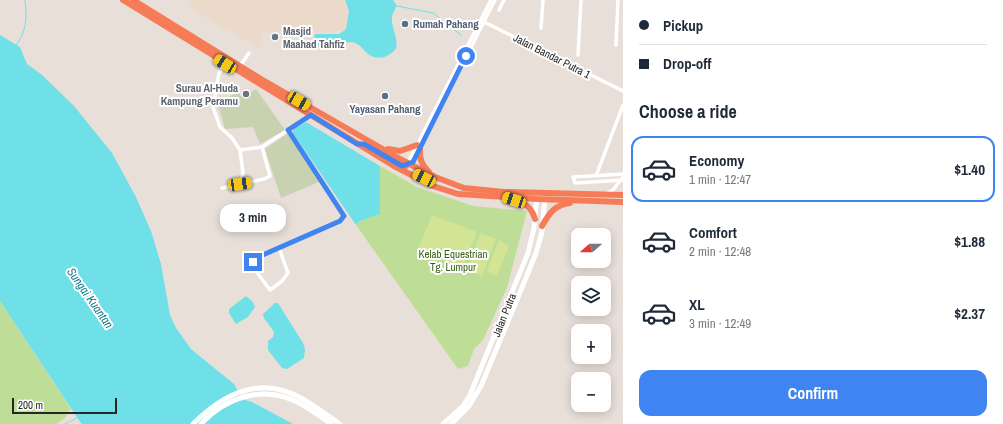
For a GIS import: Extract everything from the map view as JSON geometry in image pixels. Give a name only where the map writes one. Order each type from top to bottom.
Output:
[{"type":"highway","points":[[124,0],[225,64],[357,144],[394,166],[433,186],[465,194],[506,197],[599,194],[623,195]]},
{"type":"highway","points":[[133,0],[240,66],[375,145],[435,177],[464,188],[537,196]]},
{"type":"highway","points":[[357,144],[364,144],[402,166],[410,164]]},
{"type":"highway","points":[[375,145],[400,151],[418,147],[422,165],[435,177]]},
{"type":"highway","points":[[410,164],[414,172],[435,183],[459,190],[465,194]]},
{"type":"highway","points":[[545,196],[588,201],[623,202]]},
{"type":"highway","points":[[506,197],[523,202],[532,211],[535,219]]},
{"type":"highway","points":[[542,226],[550,212],[558,205],[588,201]]},
{"type":"main road","name":"Jalan Putra","points":[[443,424],[463,406],[476,383],[528,253],[535,219],[537,196]]},
{"type":"main road","name":"Jalan Putra","points":[[451,424],[469,406],[481,386],[536,253],[542,226],[545,196]]},
{"type":"main road","points":[[193,424],[207,410],[235,393],[258,388],[298,397],[340,424]]},
{"type":"main road","points":[[201,424],[219,408],[238,398],[269,391],[296,401],[331,424]]},
{"type":"street","points":[[410,164],[409,160],[418,147],[482,21],[491,0]]},
{"type":"street","points":[[482,21],[495,0]]},
{"type":"street","points":[[499,10],[504,0]]},
{"type":"street","points":[[541,28],[543,0]]},
{"type":"street","points":[[578,55],[581,0]]},
{"type":"street","points":[[616,45],[618,0]]},
{"type":"street","name":"Jalan Bandar Putra 1","points":[[482,21],[623,91]]},
{"type":"street","points":[[240,66],[249,53]]},
{"type":"street","points":[[225,64],[217,77],[214,110],[220,127],[232,138],[240,150],[243,173],[240,184]]},
{"type":"street","points":[[596,176],[623,105]]},
{"type":"street","points":[[240,150],[262,147],[311,115]]},
{"type":"street","points":[[278,248],[288,273],[282,281],[270,290],[256,271],[253,262],[258,257],[278,248],[340,221],[344,216],[288,130]]},
{"type":"street","points":[[222,188],[264,179],[270,176],[262,147]]},
{"type":"street","points":[[622,179],[575,183],[574,177],[623,174]]},
{"type":"street","points":[[599,194],[613,190],[622,179]]},
{"type":"shaded area","points":[[187,0],[343,0],[348,10],[348,22],[344,30],[314,33],[308,37],[302,32],[262,31],[260,48],[190,8]]},
{"type":"green space","points":[[256,89],[285,130],[260,144],[253,127],[225,129],[218,104],[240,90],[240,96],[250,96],[251,92]]},
{"type":"green space","points":[[288,133],[319,182],[281,198],[265,149]]},
{"type":"green space","name":"Kelab Equestrian Tg. Lumpur","points":[[380,166],[417,187],[473,206],[527,211],[507,288],[483,340],[474,349],[468,366],[458,369],[356,225],[360,221],[380,214]]},
{"type":"green space","points":[[432,215],[477,232],[462,268],[418,249]]},
{"type":"green space","points":[[481,233],[496,239],[482,276],[467,269]]},
{"type":"green space","points":[[499,240],[509,246],[497,276],[487,271]]},
{"type":"green space","points":[[0,301],[71,409],[65,418],[56,424],[0,424]]},
{"type":"water","points":[[345,0],[393,0],[397,6],[392,18],[397,45],[392,53],[384,57],[377,58],[368,54],[356,43],[351,42],[328,50],[318,46],[314,38],[315,34],[339,34],[346,29],[349,11]]},
{"type":"water","name":"Sungai Kuantan","points":[[0,35],[20,47],[27,64],[41,74],[74,106],[112,153],[136,197],[151,231],[161,264],[170,315],[176,328],[191,349],[234,384],[242,399],[252,402],[293,424],[82,424],[80,422],[0,301]]},
{"type":"water","points":[[306,122],[380,166],[380,214],[360,221],[356,225],[293,133],[293,129]]},
{"type":"water","points":[[246,296],[252,301],[255,307],[248,317],[236,324],[229,313],[229,309]]},
{"type":"water","points":[[275,303],[278,303],[303,343],[305,349],[304,358],[287,369],[282,368],[268,350],[268,341],[273,337],[274,332],[264,318],[263,314]]},
{"type":"waterway","points":[[16,45],[20,40],[24,29],[26,12],[25,0]]},
{"type":"waterway","points":[[397,6],[433,13],[461,35]]},
{"type":"waterway","points":[[65,424],[77,418]]},
{"type":"place","name":"Rumah Pahang","points":[[405,24]]},
{"type":"place","name":"Masjid Maahad Tahfiz","points":[[275,37]]},
{"type":"place","name":"Surau Al-Huda Kampung Peramu","points":[[246,94]]},
{"type":"place","name":"Yayasan Pahang","points":[[385,96]]},
{"type":"route","points":[[253,262],[258,257],[340,221],[344,216],[288,130],[311,115],[357,144],[364,144],[402,166],[406,166],[413,162],[466,56]]}]
